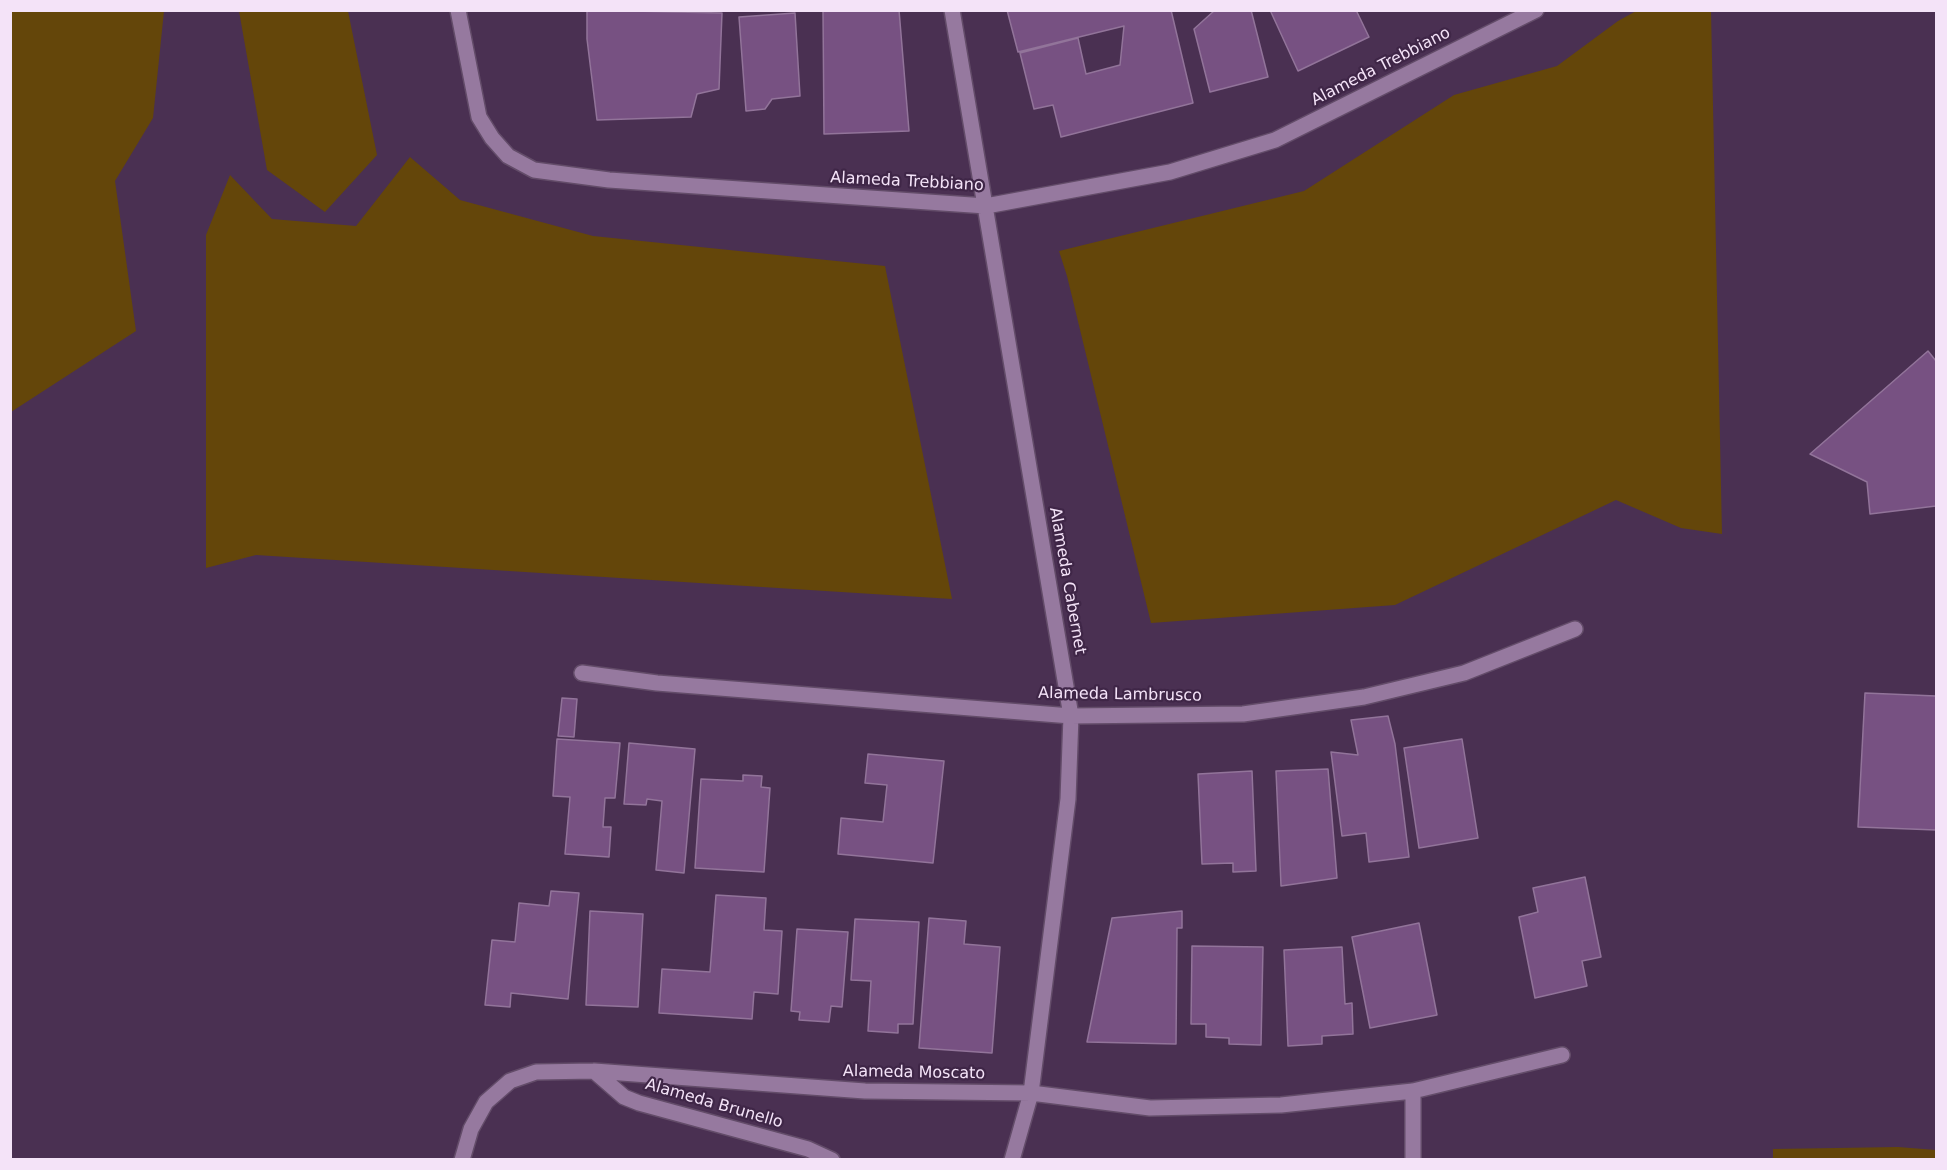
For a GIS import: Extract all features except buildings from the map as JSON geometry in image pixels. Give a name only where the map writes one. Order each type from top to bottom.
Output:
[{"type":"street","name":"Alameda Trebbiano","points":[[458,10],[479,117],[492,138],[508,156],[534,170],[609,180],[986,206],[1170,172],[1275,140],[1536,10]]},
{"type":"street","name":"Alameda Cabernet","points":[[952,10],[1071,716],[1068,799],[1031,1093],[1012,1160]]},
{"type":"street","name":"Alameda Lambrusco","points":[[582,672],[657,683],[1071,716],[1243,714],[1364,698],[1464,673],[1575,629]]},
{"type":"street","name":"Alameda Moscato","points":[[462,1160],[471,1129],[486,1102],[510,1081],[536,1072],[594,1071],[865,1091],[1031,1093],[1150,1108],[1281,1105],[1413,1091],[1562,1055]]},
{"type":"street","name":"Alameda Brunello","points":[[594,1071],[624,1097],[639,1103],[808,1149],[832,1160]]},
{"type":"street","points":[[1413,1091],[1413,1160]]},
{"type":"shaded area","points":[[11,10],[164,11],[153,118],[115,181],[136,331],[11,412]]},
{"type":"shaded area","points":[[1638,10],[1711,11],[1722,534],[1681,528],[1616,500],[1395,605],[1151,623],[1059,251],[1304,191],[1454,95],[1557,66],[1618,21]]},
{"type":"shaded area","points":[[239,11],[348,11],[377,155],[325,212],[267,170]]},
{"type":"shaded area","points":[[410,157],[460,200],[593,236],[885,266],[952,599],[256,555],[206,568],[206,235],[230,175],[272,219],[356,226]]},
{"type":"shaded area","points":[[1898,1147],[1936,1150],[1936,1159],[1773,1159],[1773,1149]]}]
